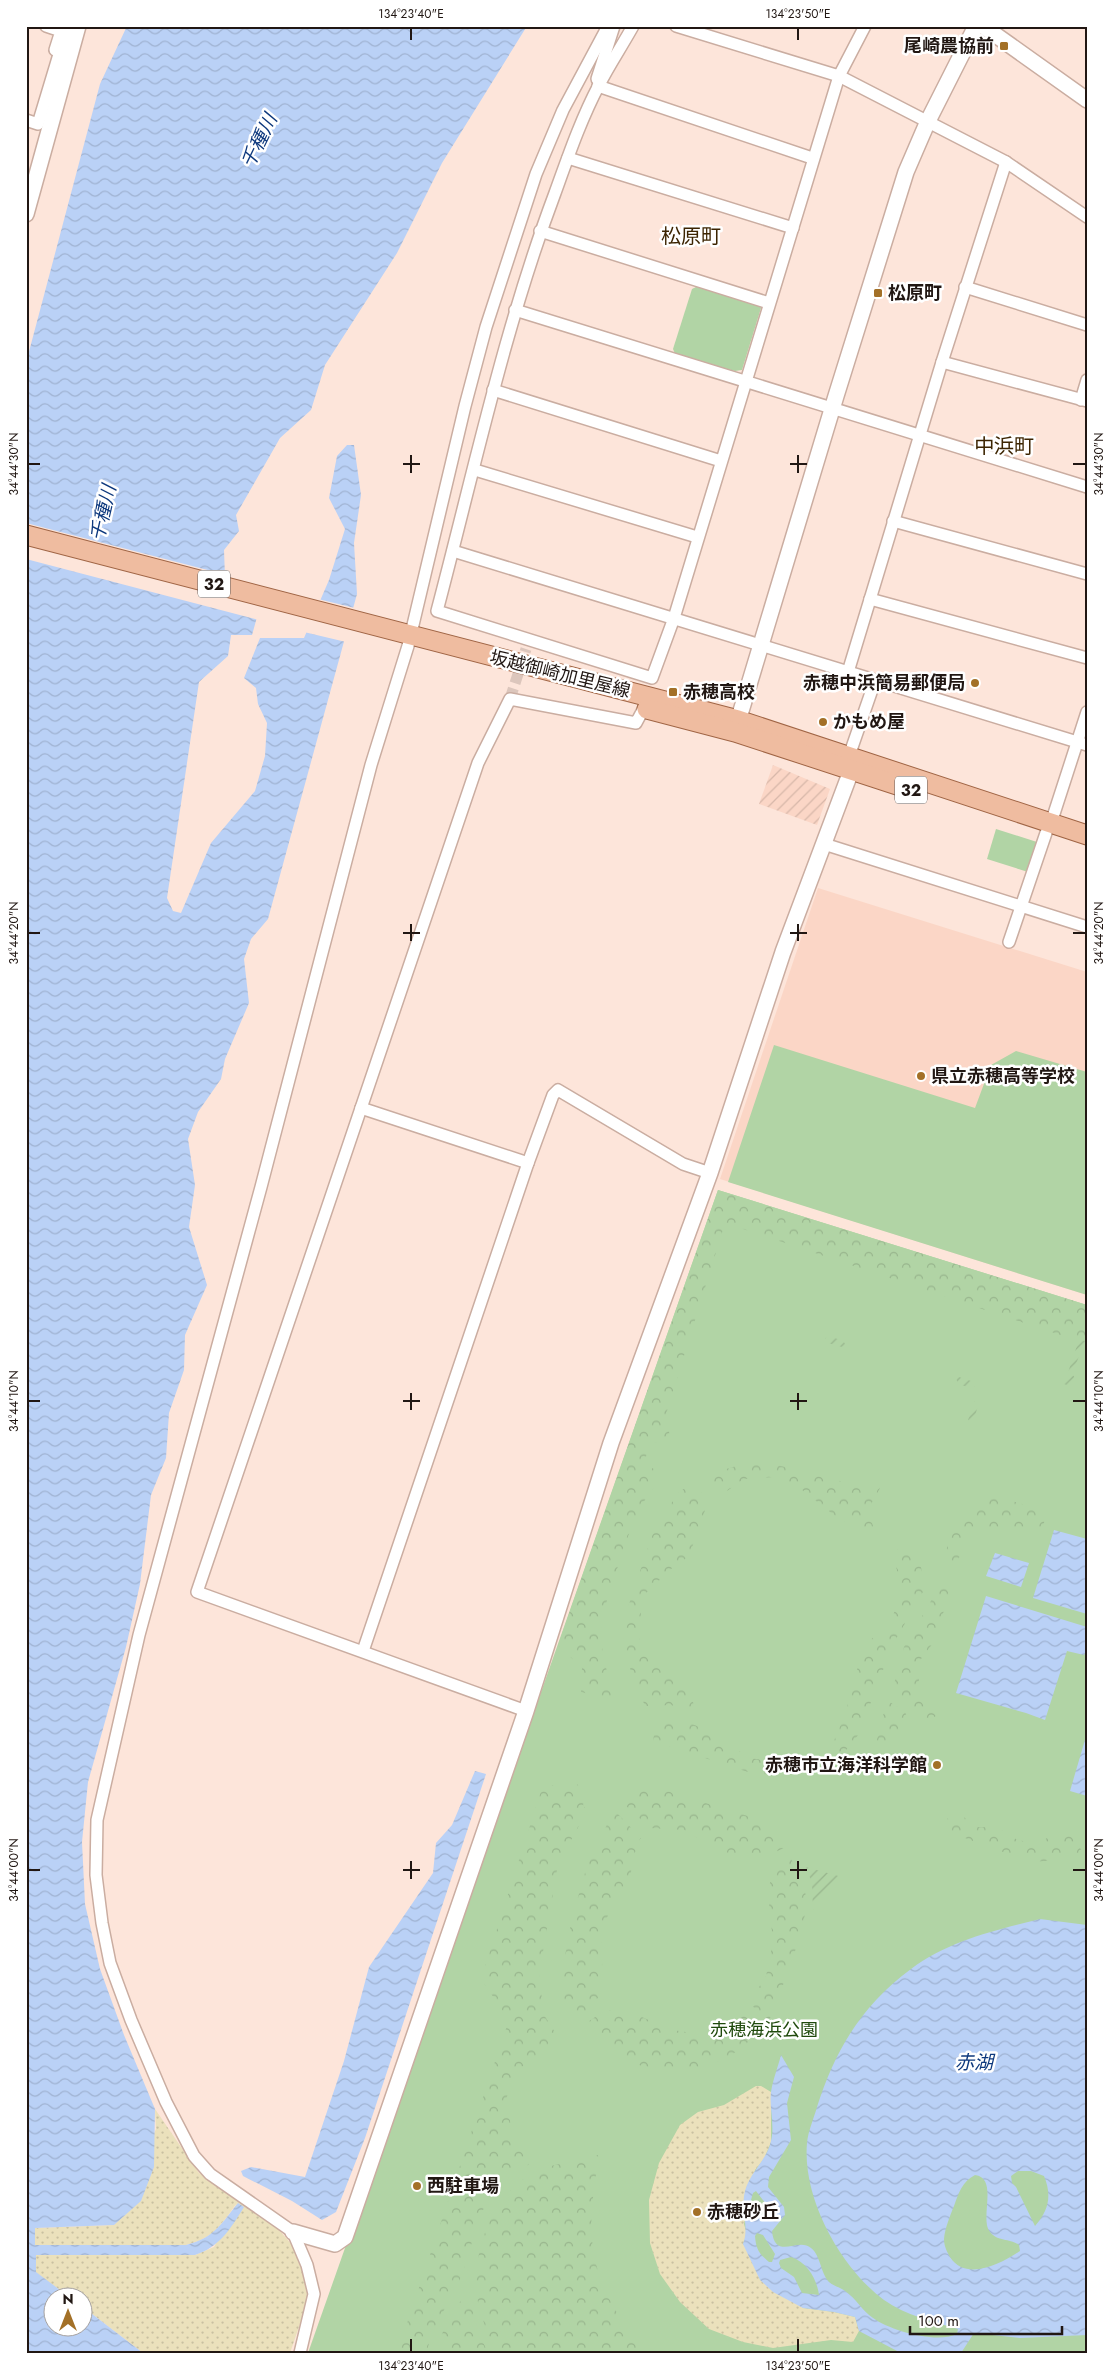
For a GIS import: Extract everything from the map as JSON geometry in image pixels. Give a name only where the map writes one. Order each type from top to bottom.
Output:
[{"type":"main road","name":"坂越御崎加里屋線","points":[[26,535],[405,640]]},
{"type":"main road","name":"坂越御崎加里屋線","points":[[26,548],[405,640],[648,694],[736,726],[1048,828],[1087,846]]},
{"type":"main road","name":"坂越御崎加里屋線","points":[[1048,828],[1087,835]]},
{"type":"street","points":[[46,26],[61,31],[47,79],[50,84]]},
{"type":"street","points":[[26,120],[38,124],[60,52],[73,26]]},
{"type":"street","points":[[26,214],[78,26]]},
{"type":"street","points":[[608,26],[563,110],[536,174],[504,269],[465,406],[405,640],[139,1635],[97,1820],[96,1875],[102,1924],[110,1963],[131,2020],[182,2137],[194,2156],[210,2174],[293,2232],[335,2244],[345,2237],[526,1711],[611,1443],[710,1173],[783,952],[824,844],[875,681]]},
{"type":"street","points":[[598,86],[597,79],[614,26]]},
{"type":"street","points":[[633,26],[598,86],[540,231],[515,310],[493,390],[475,470],[437,612],[527,644],[648,694]]},
{"type":"street","points":[[676,26],[839,76],[1006,162],[1087,217]]},
{"type":"street","points":[[526,1711],[197,1592],[478,763],[510,699],[636,723],[674,618],[697,537],[793,228],[812,158],[839,76],[864,26]]},
{"type":"street","points":[[736,726],[906,172],[928,121],[976,26]]},
{"type":"street","points":[[983,26],[1087,100]]},
{"type":"street","points":[[598,86],[812,158]]},
{"type":"street","points":[[568,158],[793,228]]},
{"type":"street","points":[[848,672],[942,362],[1006,162]]},
{"type":"street","points":[[540,231],[769,303]]},
{"type":"street","points":[[966,287],[1087,325]]},
{"type":"street","points":[[515,310],[1087,487]]},
{"type":"street","points":[[942,362],[1084,400],[1087,380]]},
{"type":"street","points":[[493,390],[721,461]]},
{"type":"street","points":[[475,470],[697,537]]},
{"type":"street","points":[[893,521],[1087,574]]},
{"type":"street","points":[[453,551],[1082,743]]},
{"type":"street","points":[[870,599],[1087,658]]},
{"type":"street","points":[[1009,942],[1048,828],[1082,743],[1087,712]]},
{"type":"street","points":[[824,844],[1087,927]]},
{"type":"street","points":[[363,1651],[528,1163],[553,1095],[558,1090],[683,1164],[710,1173]]},
{"type":"street","points":[[361,1108],[528,1163]]},
{"type":"street","points":[[293,2232],[307,2265],[314,2294],[300,2353]]},
{"type":"shaded area","points":[[773,765],[830,789],[817,825],[759,804]]},
{"type":"shaded area","name":"県立赤穂高等学校","points":[[818,888],[1087,972],[1087,1295],[720,1179]]},
{"type":"green space","points":[[698,286],[759,304],[761,308],[742,370],[735,371],[676,356],[673,349],[692,289]]},
{"type":"green space","points":[[996,829],[1037,842],[1028,872],[987,859]]},
{"type":"green space","points":[[774,1045],[975,1108],[991,1065],[1016,1051],[1087,1072],[1087,1295],[728,1182]]},
{"type":"green space","name":"赤穂海浜公園","points":[[718,1190],[1087,1305],[1087,2353],[308,2353]]},
{"type":"green space","points":[[718,1190],[1087,1305],[1087,1344],[725,1223],[667,1411],[670,1441],[652,1443],[646,1457],[648,1464],[664,1477],[646,1498],[634,1521],[605,1609],[601,1632],[602,1649],[608,1675],[617,1699],[615,1701],[581,1692],[582,1668],[558,1645]]},
{"type":"green space","points":[[832,1337],[843,1341],[846,1345],[842,1347],[828,1343],[825,1338]]},
{"type":"green space","points":[[1079,1340],[1085,1341],[1072,1374],[1075,1378],[1072,1387],[1064,1384]]},
{"type":"green space","points":[[959,1377],[974,1382],[975,1386],[971,1388],[958,1384],[956,1378]]},
{"type":"green space","points":[[975,1401],[979,1402],[973,1423],[968,1420]]},
{"type":"green space","points":[[750,1462],[781,1466],[844,1482],[870,1483],[884,1481],[870,1506],[873,1527],[869,1531],[839,1519],[797,1486],[773,1477],[744,1479],[717,1498],[702,1476]]},
{"type":"green space","points":[[695,1482],[708,1502],[689,1556],[671,1569],[643,1596],[638,1637],[658,1664],[681,1683],[694,1704],[688,1710],[671,1705],[645,1706],[631,1672],[623,1638],[628,1607],[655,1527],[679,1492]]},
{"type":"green space","points":[[983,1498],[1005,1499],[1046,1511],[1042,1535],[1001,1523],[995,1535],[969,1528],[955,1570],[942,1565],[951,1535],[959,1519]]},
{"type":"green space","points":[[908,1547],[918,1555],[924,1580],[924,1590],[892,1646],[859,1734],[839,1759],[821,1768],[819,1758],[833,1743],[847,1710],[850,1689],[867,1642],[887,1628],[898,1604],[901,1586],[892,1551]]},
{"type":"green space","points":[[940,1578],[953,1584],[933,1643],[921,1659],[918,1690],[943,1712],[929,1720],[891,1695],[904,1647],[930,1603]]},
{"type":"green space","points":[[890,1702],[905,1712],[911,1726],[891,1745],[887,1756],[887,1772],[875,1773],[879,1727]]},
{"type":"green space","points":[[668,1715],[705,1729],[750,1758],[798,1766],[804,1773],[801,1779],[766,1778],[653,1741],[656,1723]]},
{"type":"green space","points":[[565,1781],[589,1788],[583,1805],[587,1811],[558,1864],[539,1975],[544,2015],[558,2037],[517,2071],[506,2099],[512,2132],[529,2164],[499,2186],[488,2200],[478,2222],[460,2279],[437,2323],[429,2342],[427,2353],[397,2353],[509,2020],[481,1979],[542,1788],[548,1784],[560,1787]]},
{"type":"green space","points":[[641,1783],[751,1817],[774,1832],[784,1848],[769,1855],[742,1856],[720,1851],[684,1830],[650,1828],[625,1805]]},
{"type":"green space","points":[[614,1810],[641,1838],[636,1844],[638,1847],[632,1860],[628,1885],[609,1914],[602,1929],[602,1980],[599,1996],[586,2012],[575,2020],[565,2003],[561,1978],[572,1918],[587,1866]]},
{"type":"green space","points":[[959,1811],[973,1827],[997,1827],[1013,1838],[1036,1845],[1055,1833],[1069,1833],[1083,1852],[1060,1860],[1030,1862],[935,1827]]},
{"type":"green space","points":[[787,1854],[798,1869],[802,1880],[806,1910],[792,1959],[769,2021],[749,2003],[766,1976],[773,1942],[768,1893],[774,1863]]},
{"type":"green space","points":[[806,1867],[842,1877],[822,1894],[813,1910],[812,1883]]},
{"type":"green space","points":[[606,2010],[632,2013],[673,2030],[692,2033],[708,2033],[746,2013],[761,2026],[744,2046],[722,2060],[709,2065],[681,2070],[655,2069],[634,2063],[618,2054],[583,2025]]},
{"type":"green space","points":[[599,2156],[591,2222],[595,2260],[601,2279],[622,2321],[640,2346],[648,2353],[497,2353],[479,2307],[476,2289],[480,2250],[494,2214],[504,2197],[532,2173],[540,2169]]},
{"type":"green space","points":[[467,2292],[470,2293],[478,2331],[488,2353],[437,2353],[441,2336],[452,2313]]},
{"type":"sand","name":"赤穂砂丘","points":[[756,2086],[761,2086],[771,2092],[771,2142],[764,2159],[755,2170],[744,2224],[747,2234],[743,2244],[803,2308],[855,2317],[859,2331],[853,2342],[831,2340],[773,2348],[743,2342],[709,2329],[680,2302],[660,2274],[650,2243],[649,2200],[659,2163],[680,2125],[698,2112],[724,2105]]},
{"type":"sand","points":[[155,2109],[199,2173],[270,2220],[295,2248],[310,2295],[290,2353],[143,2353],[92,2314],[92,2286],[54,2286],[35,2272],[35,2255],[195,2255],[214,2247],[237,2203],[216,2230],[204,2239],[186,2245],[35,2245],[35,2228],[114,2225],[156,2129]]},
{"type":"water","name":"千種川","points":[[127,26],[527,26],[442,163],[397,253],[325,365],[311,410],[280,438],[236,515],[239,531],[224,550],[225,577],[259,610],[252,635],[231,635],[228,656],[199,682],[167,898],[173,911],[181,913],[211,843],[255,791],[265,756],[267,723],[258,704],[256,688],[244,678],[260,638],[304,638],[329,580],[345,529],[329,498],[337,456],[347,445],[354,445],[361,495],[354,543],[357,594],[268,919],[251,939],[244,959],[249,1003],[225,1059],[221,1079],[198,1112],[188,1139],[195,1185],[189,1227],[207,1285],[185,1335],[184,1370],[169,1413],[166,1458],[151,1495],[140,1584],[126,1647],[88,1782],[82,1842],[85,1904],[100,1969],[124,2035],[155,2109],[154,2167],[141,2201],[114,2225],[35,2228],[35,2245],[186,2245],[210,2234],[238,2203],[244,2207],[218,2242],[204,2252],[195,2255],[36,2255],[36,2272],[55,2286],[42,2286],[42,2336],[92,2336],[92,2314],[143,2353],[26,2353],[26,363],[100,84]]},
{"type":"water","points":[[1054,1530],[1087,1539],[1087,1614],[1033,1598]]},
{"type":"water","points":[[995,1553],[1029,1563],[1021,1587],[986,1576]]},
{"type":"water","points":[[986,1596],[1087,1627],[1087,1649],[1084,1655],[1067,1651],[1045,1720],[956,1693]]},
{"type":"water","points":[[1087,1733],[1087,1796],[1070,1791]]},
{"type":"water","points":[[475,1771],[486,1774],[365,2138],[336,2212],[322,2220],[292,2201],[243,2176],[241,2171],[251,2167],[305,2177],[344,2061],[369,1967],[433,1873],[436,1843],[452,1825]]},
{"type":"water","name":"赤湖","points":[[1040,1919],[1087,1925],[1087,2335],[1020,2338],[974,2333],[961,2353],[901,2353],[859,2331],[855,2317],[803,2308],[773,2292],[760,2280],[743,2244],[745,2238],[744,2196],[749,2181],[766,2155],[771,2141],[771,2092],[781,2055],[794,2077],[787,2103],[791,2140],[769,2177],[768,2187],[784,2207],[785,2215],[772,2231],[774,2240],[782,2247],[806,2245],[811,2248],[817,2255],[829,2282],[849,2294],[869,2315],[881,2323],[914,2335],[926,2337],[938,2338],[957,2334],[958,2329],[920,2318],[892,2305],[868,2286],[853,2270],[839,2251],[818,2209],[807,2165],[808,2138],[832,2066],[852,2030],[878,1998],[911,1969],[941,1951],[990,1932]],"holes":[[[1018,2171],[1031,2171],[1044,2176],[1048,2190],[1048,2202],[1040,2220],[1035,2226],[1016,2187],[1012,2183],[1011,2176]],[[975,2175],[982,2178],[986,2183],[986,2218],[990,2232],[997,2237],[1019,2245],[1020,2251],[994,2265],[974,2270],[957,2264],[950,2257],[944,2239],[959,2192]],[[756,2191],[769,2208],[767,2213],[762,2215],[755,2210],[751,2200],[753,2193]],[[757,2233],[763,2235],[775,2254],[772,2262],[769,2262],[760,2254],[755,2236]],[[791,2257],[797,2259],[810,2272],[816,2283],[819,2295],[802,2293],[794,2277],[781,2268],[780,2260]]]},
{"type":"pier","points":[[26,523],[227,575],[261,609],[259,620],[26,559]]},
{"type":"pier","points":[[318,599],[355,608],[346,642],[304,632]]},
{"type":"tunnel","points":[[510,699],[526,649]]},
{"type":"place","name":"尾崎農協前","points":[[1004,46]]},
{"type":"place","name":"松原町","points":[[878,293]]},
{"type":"place","name":"赤穂中浜簡易郵便局","points":[[975,683]]},
{"type":"place","name":"赤穂高校","points":[[673,692]]},
{"type":"place","name":"かもめ屋","points":[[823,722]]},
{"type":"place","name":"県立赤穂高等学校","points":[[921,1076]]},
{"type":"place","name":"赤穂市立海洋科学館","points":[[937,1765]]},
{"type":"place","name":"西駐車場","points":[[417,2186]]},
{"type":"place","name":"赤穂砂丘","points":[[697,2212]]},
{"type":"district","name":"松原町","points":[[691,236]]},
{"type":"district","name":"中浜町","points":[[1004,446]]}]
